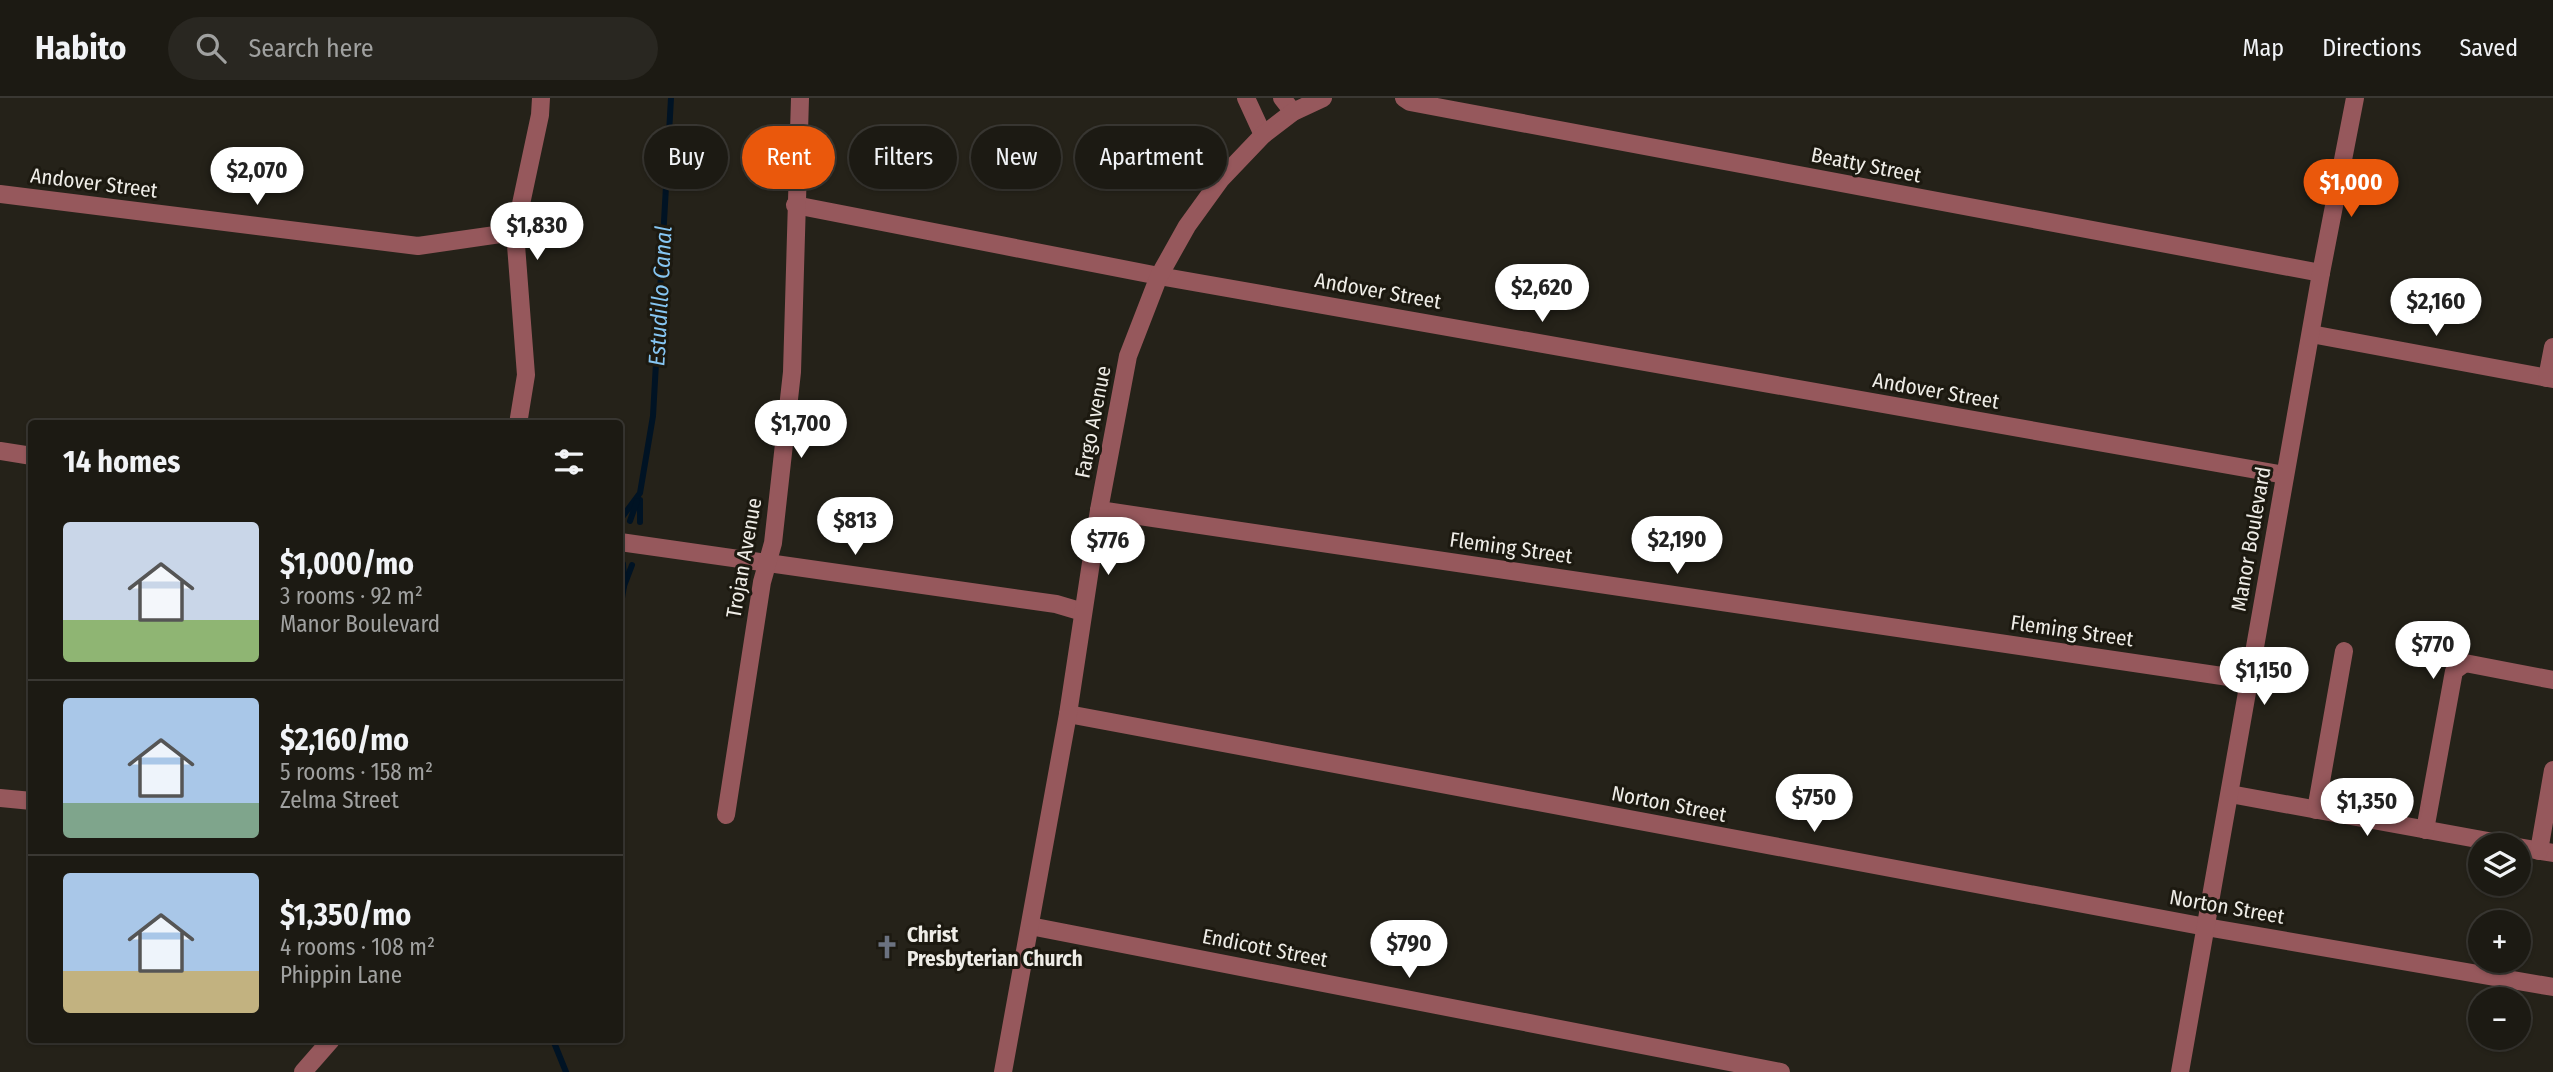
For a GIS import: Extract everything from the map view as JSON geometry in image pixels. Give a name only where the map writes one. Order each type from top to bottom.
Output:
[{"type":"street","points":[[519,420],[526,375],[515,232],[540,115],[541,98]]},
{"type":"street","name":"Trojan Avenue","points":[[726,815],[762,582],[769,562],[792,372],[800,98]]},
{"type":"street","points":[[1246,98],[1264,135]]},
{"type":"street","points":[[1282,98],[1293,112]]},
{"type":"street","name":"Fargo Avenue","points":[[1003,1072],[1068,714],[1099,510],[1128,356],[1159,275],[1186,226],[1221,178],[1264,135],[1293,112],[1323,98]]},
{"type":"street","name":"Beatty Street","points":[[1404,98],[1410,102],[2321,273]]},
{"type":"street","name":"Manor Boulevard","points":[[2180,1072],[2321,273],[2355,98]]},
{"type":"street","name":"Andover Street","points":[[0,194],[418,246],[515,232]]},
{"type":"street","name":"Andover Street","points":[[795,205],[1159,275],[2285,475]]},
{"type":"street","points":[[2311,334],[2550,378],[2553,347]]},
{"type":"street","points":[[0,451],[28,455]]},
{"type":"street","name":"Fleming Street","points":[[1099,510],[2249,680]]},
{"type":"street","points":[[623,542],[1056,604],[1083,612]]},
{"type":"street","points":[[2316,810],[2344,651]]},
{"type":"street","points":[[2424,830],[2454,671],[2465,663],[2553,680]]},
{"type":"street","name":"Norton Street","points":[[1068,714],[1082,719],[2206,927],[2553,986]]},
{"type":"street","points":[[2546,852],[2553,770]]},
{"type":"street","points":[[2230,794],[2468,838]]},
{"type":"street","points":[[0,798],[28,801]]},
{"type":"street","name":"Endicott Street","points":[[1030,926],[1781,1072]]},
{"type":"street","points":[[303,1072],[328,1043]]},
{"type":"waterway","name":"Estudillo Canal","points":[[623,516],[640,493],[653,416],[671,98]]},
{"type":"waterway","name":"Estudillo Canal","points":[[640,500],[640,522]]},
{"type":"waterway","name":"Estudillo Canal","points":[[630,521],[637,501]]},
{"type":"waterway","name":"Estudillo Canal","points":[[623,564],[624,580]]},
{"type":"waterway","name":"Estudillo Canal","points":[[624,586],[632,565]]},
{"type":"waterway","name":"Estudillo Canal","points":[[623,584],[623,592]]},
{"type":"waterway","name":"Estudillo Canal","points":[[554,1043],[566,1072]]},
{"type":"place","name":"Christ Presbyterian Church","points":[[887,947]]}]
